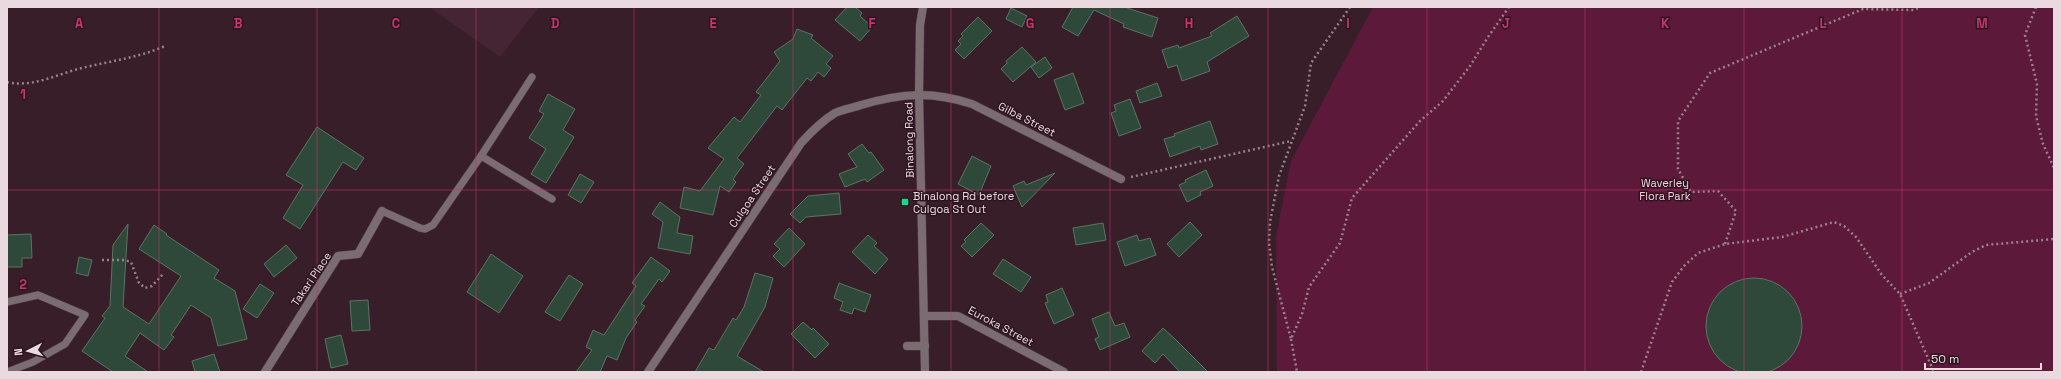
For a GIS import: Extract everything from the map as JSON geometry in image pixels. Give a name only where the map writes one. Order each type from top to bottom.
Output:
[{"type":"street","name":"Binalong Road","points":[[923,7],[920,25],[919,94],[925,372]]},
{"type":"street","name":"Gilba Street","points":[[919,94],[948,96],[972,104],[1120,179]]},
{"type":"street","name":"Culgoa Street","points":[[648,372],[801,143],[815,128],[836,113],[886,98],[919,94]]},
{"type":"street","name":"Takari Place","points":[[265,372],[338,256],[358,254],[382,211]]},
{"type":"street","name":"Euroka Street","points":[[924,316],[958,316],[1064,372]]},
{"type":"street","points":[[907,346],[924,346]]},
{"type":"lane","points":[[382,211],[407,224],[420,228],[429,228],[433,225],[481,156],[532,77]]},
{"type":"lane","points":[[481,156],[552,198]]},
{"type":"lane","points":[[7,302],[38,294],[85,315],[65,344],[34,362],[7,372]]},
{"type":"path","points":[[1298,372],[1272,267],[1269,243],[1270,222],[1279,176],[1305,106],[1311,63],[1350,7]]},
{"type":"path","points":[[1291,339],[1302,314],[1309,287],[1340,243],[1352,198],[1420,121],[1443,101],[1470,66],[1509,7]]},
{"type":"path","points":[[1725,244],[1736,211],[1718,191],[1691,192],[1678,169],[1678,121],[1710,73],[1863,9],[1914,10],[1920,7]]},
{"type":"path","points":[[2036,7],[2024,35],[2037,84],[2036,116],[2044,144],[2054,168]]},
{"type":"path","points":[[7,82],[30,83],[45,80],[80,68],[144,55],[165,46]]},
{"type":"path","points":[[1120,179],[1291,141]]},
{"type":"path","points":[[1641,372],[1672,282],[1684,266],[1698,253],[1725,244],[1782,237],[1834,222],[1844,226],[1856,237],[1882,275],[1900,294],[1934,372]]},
{"type":"path","points":[[1900,294],[1929,283],[1972,252],[1986,245],[2054,239]]},
{"type":"path","points":[[102,260],[124,260],[131,262],[139,283],[145,288],[152,286],[163,274]]},
{"type":"shaded area","points":[[429,7],[539,7],[500,57]]},
{"type":"green space","name":"Waverley Flora Park","points":[[1373,7],[2054,7],[2054,372],[1277,372],[1276,236],[1291,161]]},
{"type":"building","points":[[847,7],[855,7],[862,13],[860,16],[872,27],[860,41],[835,20]]},
{"type":"building","points":[[1073,7],[1124,7],[1158,18],[1152,37],[1123,27],[1124,24],[1094,10],[1078,36],[1062,27]]},
{"type":"building","points":[[1011,8],[1027,16],[1022,27],[1006,19]]},
{"type":"building","points":[[1237,16],[1249,36],[1207,62],[1210,71],[1182,81],[1177,65],[1168,68],[1162,50],[1178,45],[1179,48],[1212,36],[1210,33]]},
{"type":"building","points":[[978,17],[992,31],[964,59],[955,50],[961,44],[958,41],[963,36],[961,34]]},
{"type":"building","points":[[797,29],[813,35],[811,38],[833,56],[826,64],[831,68],[824,77],[818,72],[811,81],[807,78],[782,110],[777,106],[737,158],[744,164],[733,179],[736,182],[729,192],[720,186],[713,215],[680,208],[684,187],[700,191],[724,159],[708,148],[734,117],[740,122],[761,95],[756,92],[780,61],[774,52],[793,39]]},
{"type":"building","points":[[1022,47],[1036,62],[1013,82],[1001,69],[1007,63],[1006,61]]},
{"type":"building","points":[[1045,57],[1052,68],[1039,78],[1031,67]]},
{"type":"building","points":[[1073,73],[1084,103],[1065,110],[1054,80]]},
{"type":"building","points":[[1157,83],[1162,96],[1140,103],[1136,91]]},
{"type":"building","points":[[548,94],[575,109],[563,130],[574,137],[546,183],[531,174],[546,149],[529,138],[544,114],[539,111]]},
{"type":"building","points":[[1130,99],[1141,128],[1119,136],[1111,113],[1116,111],[1114,105]]},
{"type":"building","points":[[1210,121],[1218,144],[1201,150],[1200,146],[1170,157],[1164,139],[1175,136],[1174,134]]},
{"type":"building","points":[[317,127],[364,158],[356,170],[343,162],[300,229],[283,218],[303,185],[286,175]]},
{"type":"building","points":[[862,144],[869,153],[871,152],[884,170],[867,182],[865,179],[845,187],[839,174],[857,167],[848,154]]},
{"type":"building","points":[[972,156],[991,166],[979,195],[958,184]]},
{"type":"building","points":[[1206,170],[1213,186],[1200,192],[1201,195],[1187,202],[1179,185],[1186,182],[1185,180]]},
{"type":"building","points":[[1055,173],[1022,207],[1013,186],[1024,181],[1026,185]]},
{"type":"building","points":[[580,174],[594,182],[581,203],[568,195]]},
{"type":"building","points":[[839,193],[841,214],[806,217],[800,223],[790,214],[808,196]]},
{"type":"building","points":[[660,202],[680,217],[677,233],[693,236],[690,254],[658,248],[663,222],[652,214]]},
{"type":"building","points":[[1190,222],[1202,235],[1179,257],[1167,244]]},
{"type":"building","points":[[981,223],[994,235],[972,257],[961,246],[966,242],[964,240]]},
{"type":"building","points":[[1103,223],[1106,240],[1076,245],[1073,228]]},
{"type":"building","points":[[128,224],[123,307],[149,324],[181,276],[139,249],[154,225],[167,234],[166,235],[219,270],[214,278],[235,291],[247,339],[218,346],[211,318],[191,305],[171,335],[174,337],[164,350],[140,333],[125,356],[148,372],[113,372],[82,351],[105,318],[102,316],[110,306],[113,245]]},
{"type":"building","points":[[789,228],[805,244],[784,267],[773,256],[780,249],[774,244]]},
{"type":"building","points":[[31,234],[32,258],[22,258],[22,267],[7,267],[7,235]]},
{"type":"building","points":[[868,235],[877,243],[874,246],[888,259],[875,274],[852,252]]},
{"type":"building","points":[[1137,235],[1139,241],[1150,238],[1156,255],[1125,266],[1117,242]]},
{"type":"building","points":[[286,245],[297,258],[274,277],[264,264]]},
{"type":"building","points":[[491,254],[523,276],[499,313],[467,292]]},
{"type":"building","points":[[79,257],[92,260],[88,276],[76,273]]},
{"type":"building","points":[[651,257],[670,271],[662,282],[659,279],[641,304],[645,306],[635,320],[637,322],[626,338],[617,360],[607,356],[600,372],[576,372],[592,350],[586,347],[593,330],[604,335],[636,286],[632,283]]},
{"type":"building","points":[[1003,259],[1031,277],[1021,292],[993,274]]},
{"type":"building","points":[[755,273],[773,278],[765,307],[737,356],[764,372],[695,372],[709,348],[714,350],[733,318],[736,320],[744,307]]},
{"type":"building","points":[[569,275],[583,284],[560,321],[545,312]]},
{"type":"building","points":[[1754,278],[1772,281],[1788,292],[1799,308],[1802,326],[1799,344],[1788,360],[1772,371],[1754,374],[1736,371],[1720,360],[1709,344],[1706,326],[1709,308],[1720,292],[1736,281]]},
{"type":"building","points":[[839,283],[871,295],[865,312],[854,308],[852,314],[840,310],[843,302],[834,298]]},
{"type":"building","points":[[260,284],[274,293],[257,318],[243,309]]},
{"type":"building","points":[[1062,288],[1074,315],[1054,324],[1045,303],[1048,302],[1046,295]]},
{"type":"building","points":[[368,300],[370,330],[352,331],[350,301]]},
{"type":"building","points":[[1109,312],[1115,326],[1124,323],[1130,337],[1100,350],[1095,339],[1099,337],[1092,319]]},
{"type":"building","points":[[803,322],[812,330],[813,328],[829,344],[815,358],[791,334]]},
{"type":"building","points":[[1163,328],[1208,372],[1180,372],[1163,354],[1155,363],[1142,351]]},
{"type":"building","points":[[341,335],[348,364],[331,368],[325,339]]},
{"type":"building","points":[[214,354],[220,372],[195,372],[192,361]]},
{"type":"place","name":"Binalong Rd before Culgoa St Out","points":[[905,202]]}]
